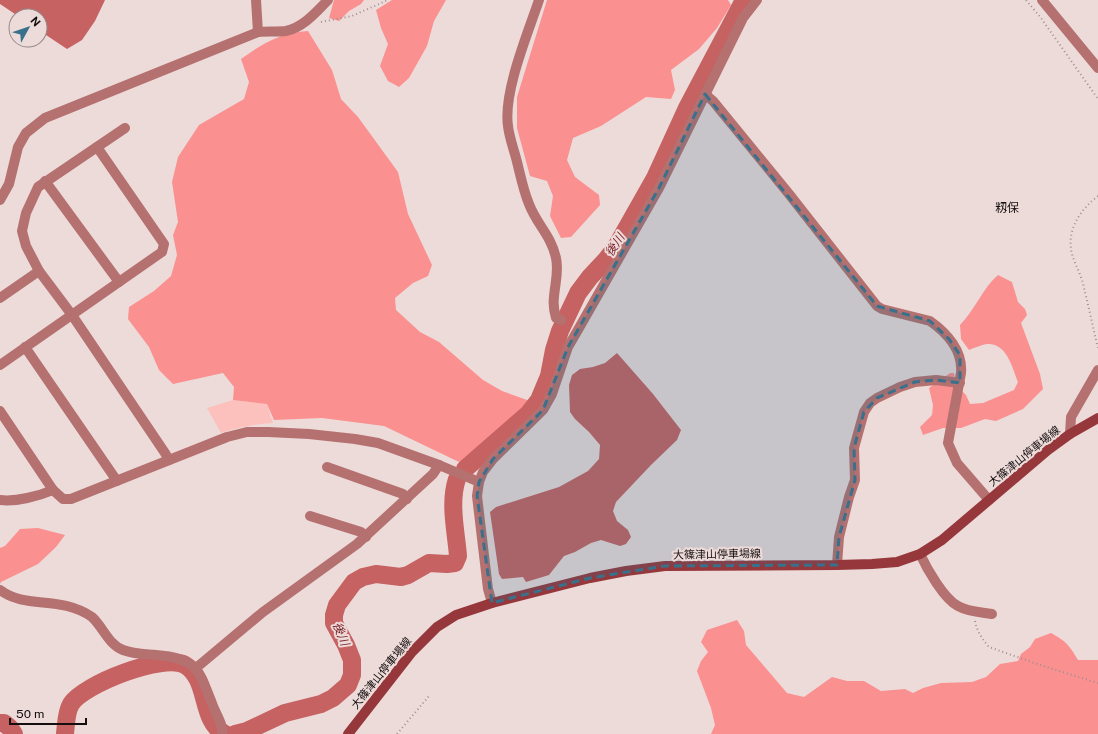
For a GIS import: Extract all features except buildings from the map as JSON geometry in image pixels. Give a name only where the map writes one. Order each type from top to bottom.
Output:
[{"type":"main road","name":"大篠津山停車場線","points":[[350,733],[412,652],[437,628],[456,615],[492,603],[590,578],[626,571],[665,566],[837,565],[896,562],[920,554],[942,540],[1048,450],[1070,434],[1098,418]]},
{"type":"street","points":[[256,0],[258,32]]},
{"type":"street","points":[[0,200],[9,184],[18,147],[26,133],[44,118],[258,32],[284,31],[296,28],[310,18],[328,0]]},
{"type":"street","points":[[539,0],[512,84],[508,108],[508,126],[529,204],[535,217],[553,245],[558,274],[554,298],[554,311],[556,318],[561,320]]},
{"type":"street","points":[[492,603],[488,589],[477,496],[479,482],[493,459],[543,410],[552,394],[568,347],[659,188],[743,18],[757,0]]},
{"type":"street","points":[[1042,0],[1098,68]]},
{"type":"street","points":[[705,94],[713,101],[761,159],[877,306],[882,309],[930,321],[949,339],[960,356],[962,364],[960,383],[948,444],[957,463],[989,500]]},
{"type":"street","points":[[125,128],[38,187],[26,213],[22,231],[26,246],[39,271],[72,315],[166,452],[168,460]]},
{"type":"street","points":[[0,365],[162,252],[164,244],[97,147]]},
{"type":"street","points":[[45,181],[119,282]]},
{"type":"street","points":[[0,298],[39,271]]},
{"type":"street","points":[[25,347],[117,481]]},
{"type":"street","points":[[1070,434],[1071,417],[1098,370]]},
{"type":"street","points":[[837,565],[839,537],[855,480],[854,448],[864,412],[870,403],[900,387],[915,382],[936,380],[960,383]]},
{"type":"street","points":[[0,411],[53,490],[63,499],[71,499],[226,437],[247,432],[309,434],[355,438],[378,443],[439,465],[479,482]]},
{"type":"street","points":[[196,668],[263,612],[366,537],[433,474],[439,465]]},
{"type":"street","points":[[327,467],[403,494],[407,498]]},
{"type":"street","points":[[0,500],[41,495],[53,490]]},
{"type":"street","points":[[310,516],[361,532],[366,537]]},
{"type":"street","points":[[920,554],[942,591],[951,601],[958,606],[973,611],[992,614]]},
{"type":"street","points":[[0,590],[8,596],[19,600],[67,606],[86,613],[93,618],[114,644],[123,650],[170,656],[185,660],[196,668],[205,683],[222,732]]},
{"type":"path","points":[[310,18],[322,22],[352,16],[388,0]]},
{"type":"path","points":[[1026,0],[1041,18],[1098,99]]},
{"type":"path","points":[[1098,196],[1077,218],[1073,225],[1070,242],[1072,254],[1081,276],[1098,348]]},
{"type":"path","points":[[973,611],[976,626],[983,640],[989,647],[1098,683]]},
{"type":"path","points":[[397,734],[429,696]]},
{"type":"highlighted area","points":[[705,94],[877,306],[930,321],[949,339],[960,355],[960,383],[936,380],[915,382],[877,398],[864,412],[854,448],[855,480],[839,537],[837,565],[665,566],[590,578],[492,603],[477,496],[479,482],[493,459],[543,410],[568,347],[659,188]]},
{"type":"shaded area","points":[[0,0],[105,0],[95,21],[82,40],[67,49],[48,36],[48,8],[8,8],[8,9],[0,4]]},
{"type":"shaded area","points":[[334,0],[364,0],[361,4],[349,11],[339,21],[329,18]]},
{"type":"shaded area","points":[[392,0],[446,0],[434,21],[427,46],[409,78],[399,87],[388,81],[380,66],[388,44],[381,28],[376,10]]},
{"type":"shaded area","points":[[547,0],[728,0],[731,5],[717,28],[699,49],[671,70],[675,90],[671,99],[646,97],[601,126],[573,138],[567,160],[575,177],[599,195],[600,205],[571,237],[561,238],[550,216],[553,196],[547,181],[530,176],[517,128],[517,97]]},
{"type":"shaded area","points":[[308,31],[332,70],[341,99],[358,117],[398,172],[408,214],[432,265],[428,276],[413,283],[395,298],[396,310],[420,332],[439,342],[483,380],[502,391],[530,401],[527,411],[471,459],[459,462],[384,426],[322,418],[274,420],[267,404],[233,400],[234,387],[223,373],[173,384],[159,370],[149,347],[128,319],[129,307],[154,291],[171,276],[177,255],[173,235],[178,222],[172,182],[178,157],[199,125],[244,99],[249,82],[241,59],[272,40],[289,34]]},
{"type":"shaded area","points":[[998,275],[1012,282],[1018,302],[1025,309],[1027,315],[1021,323],[1040,374],[1043,389],[1023,409],[996,421],[985,419],[961,428],[943,428],[923,435],[920,427],[932,415],[933,405],[929,388],[950,373],[954,373],[956,385],[966,395],[970,404],[983,403],[1014,390],[1018,382],[1008,357],[999,347],[987,344],[969,350],[961,339],[960,325],[970,313],[987,287]]},
{"type":"shaded area","points":[[617,353],[653,394],[681,430],[677,440],[616,502],[613,511],[617,521],[628,530],[631,537],[626,544],[620,546],[601,540],[591,543],[564,556],[549,575],[526,582],[523,577],[502,579],[499,574],[490,512],[496,507],[559,487],[588,471],[599,459],[600,445],[570,412],[569,385],[572,375],[580,369],[605,363]]},
{"type":"shaded area","points":[[233,400],[267,404],[273,423],[247,426],[221,433],[207,408]]},
{"type":"shaded area","points":[[38,528],[65,535],[56,547],[38,564],[1,582],[0,584],[0,548],[5,546],[20,529]]},
{"type":"shaded area","points":[[737,620],[744,631],[746,645],[787,693],[804,697],[832,677],[847,681],[864,681],[881,691],[905,689],[913,693],[923,688],[941,683],[972,682],[986,677],[1000,664],[1018,661],[1021,654],[1030,647],[1035,639],[1051,633],[1067,644],[1078,660],[1098,660],[1098,734],[711,734],[715,725],[711,708],[697,671],[701,661],[708,652],[701,642],[707,630]]},
{"type":"waterway","name":"後川","points":[[465,469],[528,414],[539,400],[549,376],[554,350],[560,331],[578,293],[616,247],[655,178],[687,108],[744,0]]},
{"type":"waterway","name":"後川","points":[[235,734],[247,731],[285,713],[321,704],[333,698],[348,685],[352,675],[352,660],[334,623],[334,615],[337,605],[354,582],[363,577],[376,574],[401,577],[408,575],[429,563],[455,563],[458,556],[453,507],[457,479]]},
{"type":"waterway","name":"後川","points":[[65,734],[69,707],[79,696],[91,688],[125,672],[160,663],[174,662],[185,665],[193,672],[202,690],[211,720],[217,728],[225,734]]},
{"type":"waterway","name":"後川","points":[[0,723],[4,723],[14,734]]},
{"type":"district","name":"籾保","points":[[1007,208]]}]
